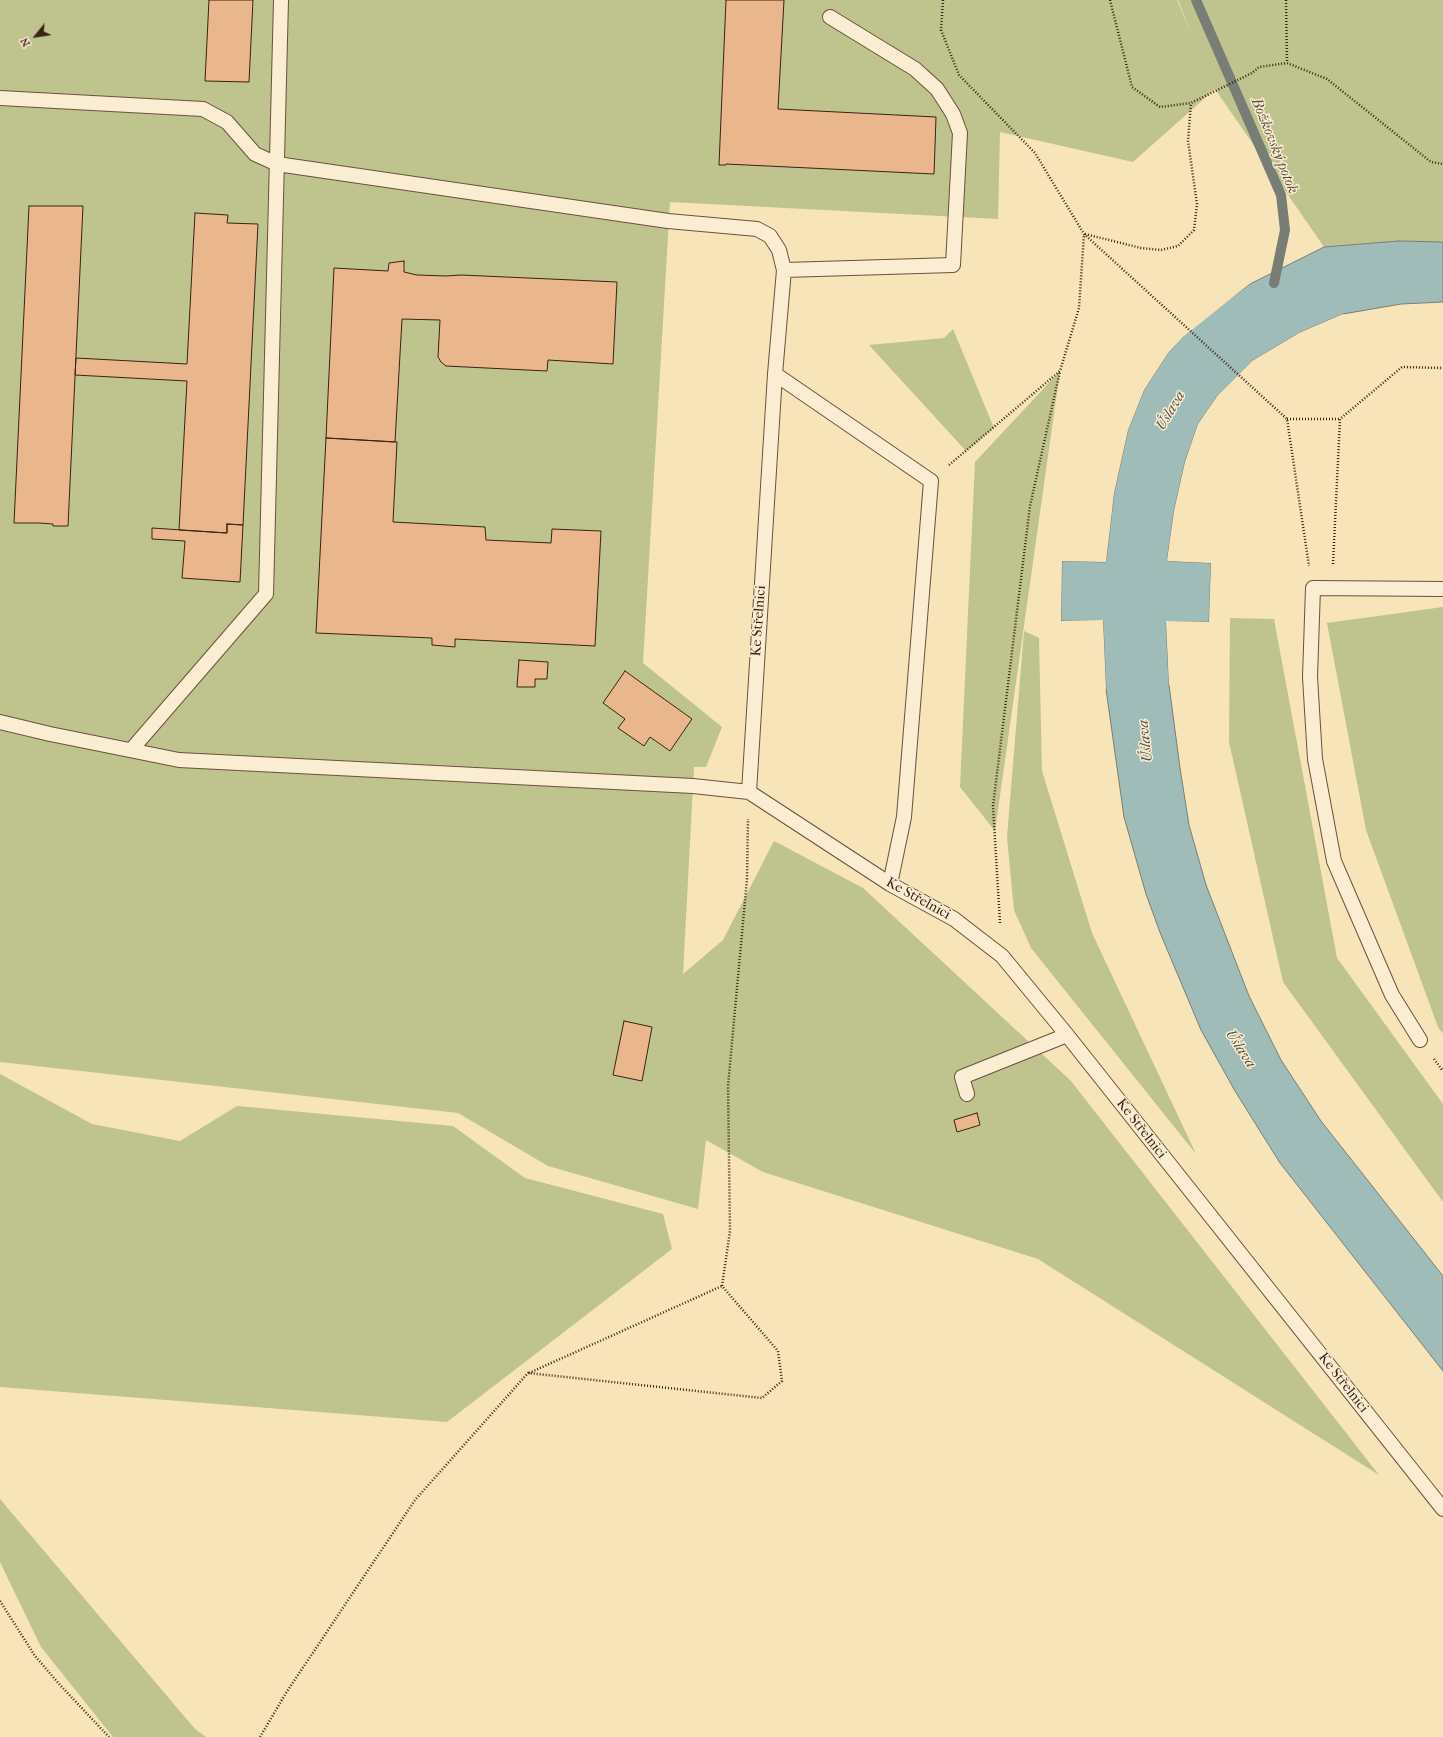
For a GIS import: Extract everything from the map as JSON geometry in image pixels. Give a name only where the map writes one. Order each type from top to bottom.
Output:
[{"type":"lane","points":[[132,749],[266,594],[281,0]]},
{"type":"lane","points":[[784,270],[953,265],[960,133],[953,114],[938,89],[916,69],[830,17]]},
{"type":"lane","name":"Ke Střelnici","points":[[0,98],[203,109],[227,122],[255,154],[277,164],[668,222],[757,229],[770,236],[779,250],[784,270],[775,374],[749,792],[890,884],[954,919],[1002,956],[1443,1509]]},
{"type":"lane","points":[[775,374],[931,481],[904,817],[890,884]]},
{"type":"lane","points":[[1420,1040],[1392,995],[1334,861],[1315,758],[1310,677],[1313,588],[1443,589]]},
{"type":"lane","points":[[0,722],[50,734],[132,749],[179,760],[693,786],[749,792]]},
{"type":"lane","points":[[967,1094],[962,1077],[1066,1035]]},
{"type":"path","points":[[943,0],[941,30],[959,75],[1035,153],[1084,234],[1287,419],[1313,588]]},
{"type":"path","points":[[1110,0],[1132,87],[1160,107],[1191,103],[1259,67],[1287,63],[1327,79],[1431,162],[1443,164]]},
{"type":"path","points":[[1286,0],[1287,63]]},
{"type":"path","points":[[1084,234],[1141,248],[1161,250],[1178,246],[1194,230],[1197,204],[1188,141],[1191,103]]},
{"type":"path","points":[[1002,956],[993,806],[1030,506],[1060,371],[1079,308],[1084,234]]},
{"type":"path","points":[[1287,419],[1340,420],[1402,367],[1443,368]]},
{"type":"path","points":[[931,481],[1060,371]]},
{"type":"path","points":[[1332,588],[1340,420]]},
{"type":"path","points":[[528,1373],[762,1398],[782,1381],[778,1351],[722,1286],[730,1231],[728,1086],[747,879],[749,792]]},
{"type":"path","points":[[260,1737],[290,1686],[415,1500],[528,1373],[722,1286]]},
{"type":"path","points":[[0,1601],[35,1656],[109,1737]]},
{"type":"green space","points":[[0,0],[1177,0],[1193,38],[1178,0],[1443,0],[1443,242],[1399,241],[1324,247],[1215,89],[1133,162],[1000,132],[998,219],[670,202],[643,663],[722,727],[706,767],[694,767],[683,974],[723,940],[774,841],[863,888],[1071,1081],[1379,1475],[1038,1259],[763,1172],[706,1140],[698,1209],[548,1166],[458,1113],[0,1062]]},
{"type":"green space","points":[[953,329],[994,428],[966,451],[869,345],[944,338]]},
{"type":"green space","points":[[1060,371],[995,831],[960,787],[975,462]]},
{"type":"green space","points":[[1443,607],[1443,1034],[1438,1027],[1366,830],[1327,623]]},
{"type":"green space","points":[[1230,618],[1274,619],[1337,958],[1443,1104],[1443,1202],[1283,982],[1229,742]]},
{"type":"green space","points":[[1024,631],[1039,638],[1042,771],[1092,933],[1196,1154],[1031,948],[1014,910],[1007,837]]},
{"type":"green space","points":[[0,1074],[92,1124],[180,1141],[237,1106],[453,1126],[525,1178],[663,1214],[672,1249],[447,1422],[0,1387]]},
{"type":"green space","points":[[0,1499],[195,1729],[206,1737],[113,1737],[41,1647],[0,1562]]},
{"type":"water","name":"Úslava","points":[[1399,241],[1443,242],[1443,302],[1401,304],[1343,314],[1299,333],[1252,361],[1218,395],[1198,424],[1185,462],[1174,511],[1167,561],[1211,563],[1209,622],[1166,622],[1169,685],[1180,768],[1189,825],[1206,885],[1249,996],[1281,1060],[1321,1121],[1443,1276],[1443,1371],[1280,1163],[1235,1091],[1201,1030],[1161,935],[1146,894],[1124,817],[1106,689],[1103,621],[1061,621],[1062,561],[1106,562],[1114,493],[1128,430],[1144,390],[1168,353],[1204,318],[1250,284],[1324,247]]},
{"type":"pier","points":[[1258,277],[1183,337],[1168,353],[1144,390],[1128,430],[1114,493],[1106,562],[1062,561],[1061,621],[1103,620],[1106,689],[1104,689],[1101,622],[1061,623],[1059,621],[1060,560],[1104,560],[1112,492],[1126,430],[1142,389],[1166,352],[1181,335],[1249,282]]},
{"type":"pier","points":[[1343,314],[1344,316],[1300,335],[1253,363],[1219,397],[1200,425],[1187,462],[1176,511],[1169,559],[1212,562],[1211,623],[1168,623],[1171,685],[1169,685],[1166,621],[1209,622],[1211,563],[1167,561],[1174,511],[1185,462],[1198,424],[1218,395],[1252,361],[1299,333]]},
{"type":"building","points":[[209,0],[253,0],[249,82],[205,81]]},
{"type":"building","points":[[726,0],[784,0],[778,109],[936,117],[934,174],[726,164],[719,165]]},
{"type":"building","points":[[29,206],[83,206],[68,526],[53,526],[53,524],[39,523],[14,523]]},
{"type":"building","points":[[195,213],[228,215],[227,223],[258,224],[243,525],[227,524],[227,533],[179,530],[187,381],[75,375],[76,358],[187,364]]},
{"type":"building","points":[[404,261],[404,272],[417,275],[461,275],[617,282],[613,364],[548,360],[547,371],[446,366],[438,357],[440,320],[402,319],[395,442],[326,438],[334,268],[388,271],[389,263]]},
{"type":"building","points":[[326,438],[397,442],[393,522],[485,527],[486,540],[551,543],[552,529],[601,531],[595,646],[455,639],[455,647],[432,645],[432,638],[316,633]]},
{"type":"building","points":[[227,524],[243,525],[240,582],[182,578],[185,541],[152,539],[152,528],[227,533]]},
{"type":"building","points":[[519,660],[548,662],[547,679],[535,679],[535,687],[517,687]]},
{"type":"building","points":[[625,671],[692,719],[670,751],[650,737],[644,746],[618,728],[625,719],[603,703]]},
{"type":"building","points":[[624,1021],[652,1027],[642,1081],[613,1075]]},
{"type":"building","points":[[977,1113],[980,1125],[957,1132],[954,1120]]},
{"type":"waterway","name":"Božkovský potok","points":[[1196,0],[1281,195],[1285,230],[1274,283]]}]
